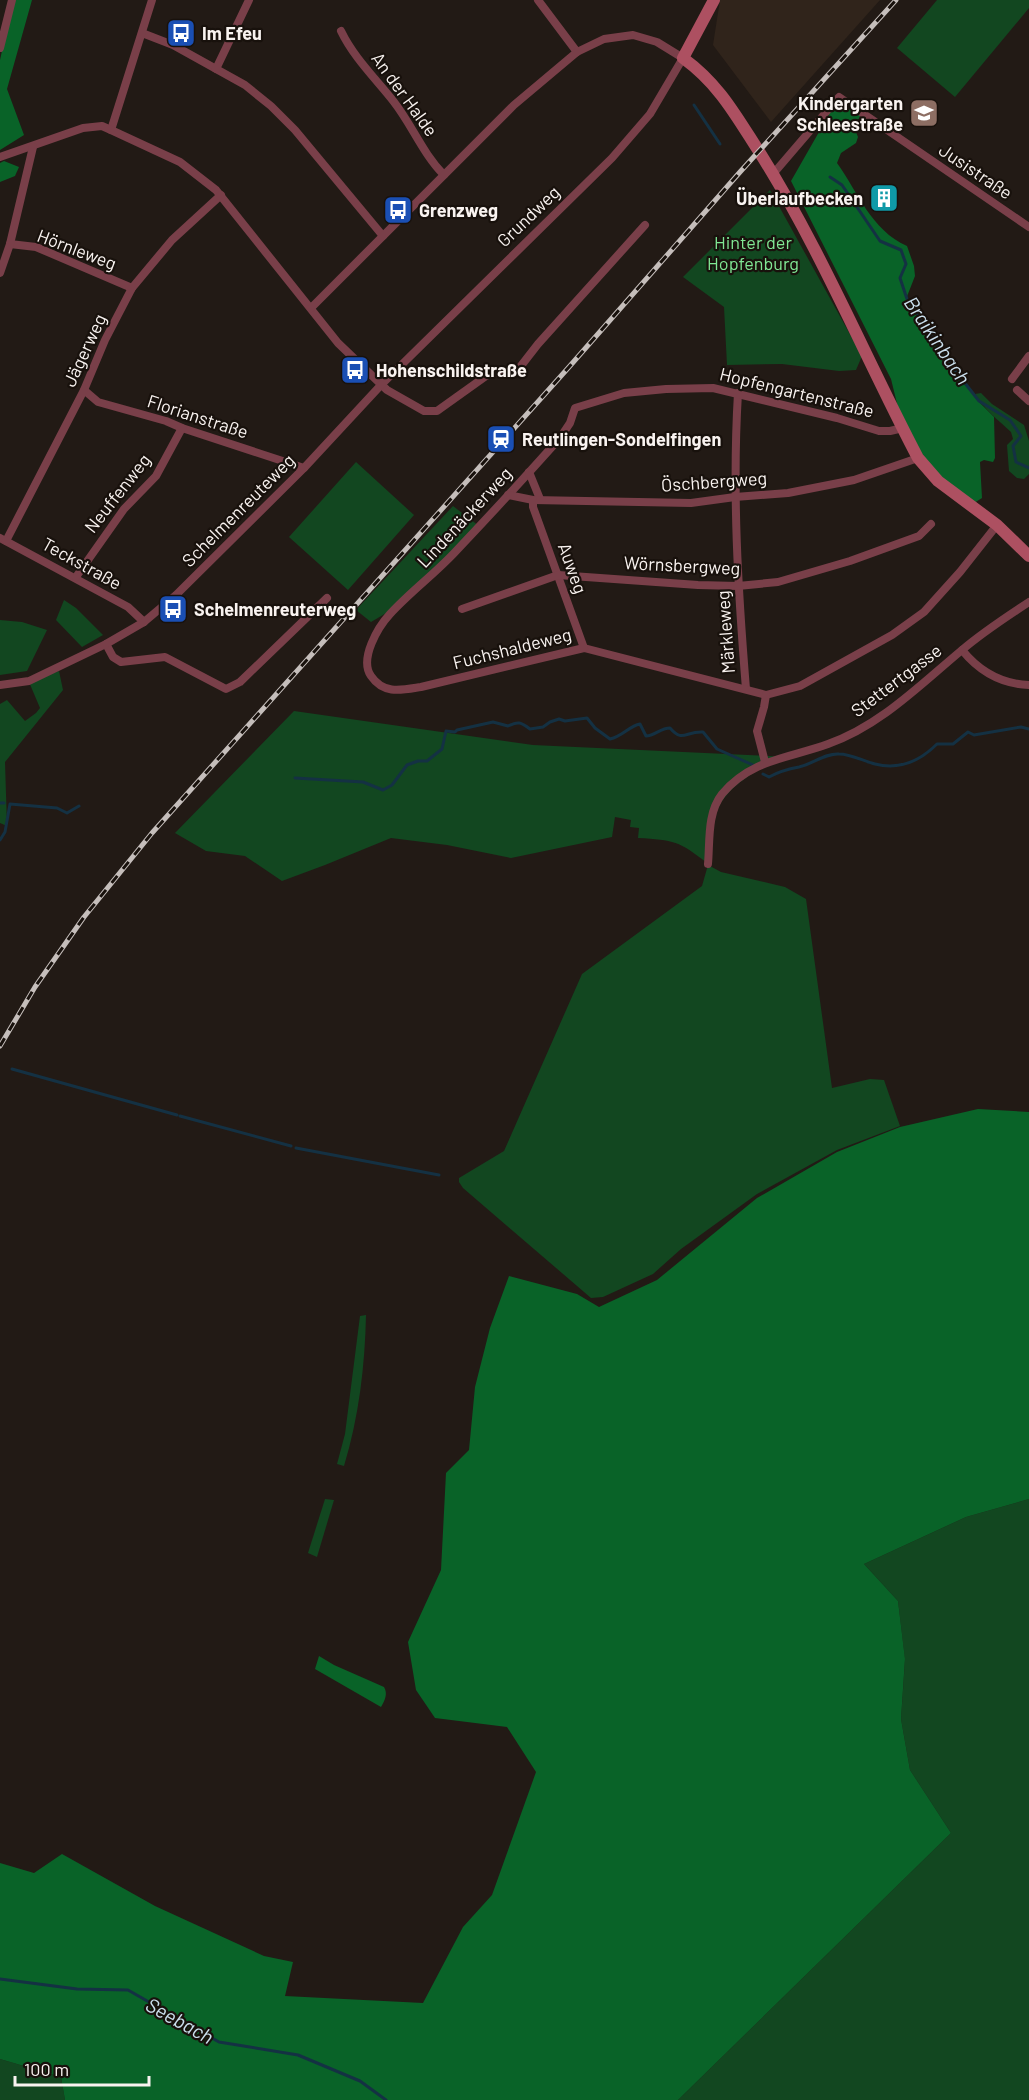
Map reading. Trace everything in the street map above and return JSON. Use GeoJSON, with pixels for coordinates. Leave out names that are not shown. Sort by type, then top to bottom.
{"type":"FeatureCollection","features":[{"type":"Feature","properties":{"kind":"street"},"geometry":{"type":"LineString","coordinates":[[0,48],[12,0]]}},
{"type":"Feature","properties":{"kind":"street"},"geometry":{"type":"LineString","coordinates":[[111,130],[152,0]]}},
{"type":"Feature","properties":{"kind":"street"},"geometry":{"type":"LineString","coordinates":[[216,69],[249,0]]}},
{"type":"Feature","properties":{"kind":"street"},"geometry":{"type":"LineString","coordinates":[[538,0],[577,52]]}},
{"type":"Feature","properties":{"kind":"street"},"geometry":{"type":"LineString","coordinates":[[683,58],[714,0]]}},
{"type":"Feature","properties":{"kind":"street","name":"An der Halde"},"geometry":{"type":"LineString","coordinates":[[341,31],[347,44],[395,104],[434,165],[444,175]]}},
{"type":"Feature","properties":{"kind":"street"},"geometry":{"type":"LineString","coordinates":[[142,33],[173,45],[245,85],[271,106],[295,130],[383,236]]}},
{"type":"Feature","properties":{"kind":"street"},"geometry":{"type":"LineString","coordinates":[[311,308],[519,99],[577,52],[604,39],[633,35],[657,42],[704,74],[719,91],[773,174],[804,230],[918,458],[938,481],[997,525],[1029,556]]}},
{"type":"Feature","properties":{"kind":"street","name":"Grundweg"},"geometry":{"type":"LineString","coordinates":[[381,385],[612,158],[650,114],[683,58]]}},
{"type":"Feature","properties":{"kind":"street","name":"Jusistraße"},"geometry":{"type":"LineString","coordinates":[[773,174],[839,97],[1029,227]]}},
{"type":"Feature","properties":{"kind":"street"},"geometry":{"type":"LineString","coordinates":[[0,157],[83,128],[102,126],[180,162],[221,195],[344,350],[381,385],[424,411],[437,411],[486,376],[517,371],[538,344],[645,225]]}},
{"type":"Feature","properties":{"kind":"street"},"geometry":{"type":"LineString","coordinates":[[0,273],[10,244],[33,147]]}},
{"type":"Feature","properties":{"kind":"street","name":"Jägerweg"},"geometry":{"type":"LineString","coordinates":[[3,539],[84,390],[105,340],[132,288],[172,240],[221,195]]}},
{"type":"Feature","properties":{"kind":"street","name":"Hörnleweg"},"geometry":{"type":"LineString","coordinates":[[10,244],[36,247],[132,288]]}},
{"type":"Feature","properties":{"kind":"street"},"geometry":{"type":"LineString","coordinates":[[1012,379],[1029,356]]}},
{"type":"Feature","properties":{"kind":"street","name":"Schelmenreuteweg"},"geometry":{"type":"LineString","coordinates":[[0,686],[29,681],[106,644],[144,622],[210,563],[304,468],[381,385]]}},
{"type":"Feature","properties":{"kind":"street","name":"Hopfengartenstraße"},"geometry":{"type":"LineString","coordinates":[[575,408],[606,397],[639,391],[713,388],[879,430],[890,431],[903,428]]}},
{"type":"Feature","properties":{"kind":"street","name":"Florianstraße"},"geometry":{"type":"LineString","coordinates":[[84,390],[98,402],[166,421],[304,468]]}},
{"type":"Feature","properties":{"kind":"street"},"geometry":{"type":"LineString","coordinates":[[1017,390],[1029,401]]}},
{"type":"Feature","properties":{"kind":"street","name":"Märkleweg"},"geometry":{"type":"LineString","coordinates":[[738,393],[735,496],[738,586],[746,689]]}},
{"type":"Feature","properties":{"kind":"street","name":"Lindenäckerweg"},"geometry":{"type":"LineString","coordinates":[[390,615],[444,565],[529,472],[570,423],[575,408]]}},
{"type":"Feature","properties":{"kind":"street","name":"Neuffenweg"},"geometry":{"type":"LineString","coordinates":[[76,577],[124,509],[156,476],[182,428]]}},
{"type":"Feature","properties":{"kind":"street","name":"Öschbergweg"},"geometry":{"type":"LineString","coordinates":[[508,495],[537,499],[691,503],[735,496],[788,493],[854,480],[918,458]]}},
{"type":"Feature","properties":{"kind":"street","name":"Auweg"},"geometry":{"type":"LineString","coordinates":[[529,472],[537,499],[533,507],[584,648]]}},
{"type":"Feature","properties":{"kind":"street","name":"Wörnsbergweg"},"geometry":{"type":"LineString","coordinates":[[462,609],[558,575],[698,585],[738,586],[778,582],[850,561],[919,536],[931,524]]}},
{"type":"Feature","properties":{"kind":"street"},"geometry":{"type":"LineString","coordinates":[[765,762],[757,731],[765,695],[800,686],[892,634],[924,612],[960,572],[997,525]]}},
{"type":"Feature","properties":{"kind":"street","name":"Teckstraße"},"geometry":{"type":"LineString","coordinates":[[3,539],[129,607],[144,622]]}},
{"type":"Feature","properties":{"kind":"street"},"geometry":{"type":"LineString","coordinates":[[106,644],[113,657],[121,662],[165,657],[226,689],[240,682],[327,598]]}},
{"type":"Feature","properties":{"kind":"street","name":"Stettertgasse"},"geometry":{"type":"LineString","coordinates":[[708,864],[710,819],[722,795],[741,777],[765,762],[828,744],[856,731],[901,700],[993,625],[1029,602]]}},
{"type":"Feature","properties":{"kind":"street","name":"Fuchshaldeweg"},"geometry":{"type":"LineString","coordinates":[[390,615],[372,643],[368,665],[370,675],[385,688],[394,691],[421,687],[584,648],[765,695]]}},
{"type":"Feature","properties":{"kind":"street","name":"Stettertgasse"},"geometry":{"type":"LineString","coordinates":[[962,650],[971,662],[984,672],[997,678],[1029,685]]}},
{"type":"Feature","properties":{"kind":"shaded area"},"geometry":{"type":"Polygon","coordinates":[[[720,0],[880,0],[771,122],[713,45],[720,0]]]}},
{"type":"Feature","properties":{"kind":"green space"},"geometry":{"type":"Polygon","coordinates":[[[13,0],[32,0],[7,89],[24,135],[0,150],[0,60],[13,0]]]}},
{"type":"Feature","properties":{"kind":"green space"},"geometry":{"type":"Polygon","coordinates":[[[937,0],[1029,0],[1029,8],[955,97],[897,48],[937,0]]]}},
{"type":"Feature","properties":{"kind":"green space"},"geometry":{"type":"Polygon","coordinates":[[[839,97],[862,113],[854,127],[858,137],[856,143],[841,153],[837,163],[875,220],[895,239],[907,246],[915,276],[906,299],[957,374],[994,417],[995,458],[993,462],[984,460],[980,462],[982,498],[971,505],[948,489],[903,428],[891,379],[791,181],[839,97]]]}},
{"type":"Feature","properties":{"kind":"green space"},"geometry":{"type":"Polygon","coordinates":[[[4,161],[19,167],[15,176],[0,182],[0,163],[4,161]]]}},
{"type":"Feature","properties":{"kind":"green space","name":"Hinter der Hopfenburg"},"geometry":{"type":"Polygon","coordinates":[[[770,190],[862,356],[856,370],[839,371],[782,364],[727,365],[724,307],[683,277],[770,190]]]}},
{"type":"Feature","properties":{"kind":"green space"},"geometry":{"type":"Polygon","coordinates":[[[981,393],[992,404],[1024,425],[1029,441],[1029,474],[1024,479],[1017,478],[1009,471],[1007,445],[1013,439],[1011,432],[975,394],[981,393]]]}},
{"type":"Feature","properties":{"kind":"green space"},"geometry":{"type":"Polygon","coordinates":[[[356,462],[414,515],[348,590],[289,537],[356,462]]]}},
{"type":"Feature","properties":{"kind":"green space"},"geometry":{"type":"Polygon","coordinates":[[[453,506],[479,526],[388,612],[371,622],[356,610],[453,506]]]}},
{"type":"Feature","properties":{"kind":"green space"},"geometry":{"type":"Polygon","coordinates":[[[64,600],[76,608],[103,635],[82,647],[56,620],[64,600]]]}},
{"type":"Feature","properties":{"kind":"green space"},"geometry":{"type":"Polygon","coordinates":[[[0,620],[22,622],[47,630],[27,671],[0,675],[0,620]]]}},
{"type":"Feature","properties":{"kind":"green space"},"geometry":{"type":"Polygon","coordinates":[[[59,671],[63,690],[5,762],[7,826],[0,823],[0,704],[7,700],[25,721],[40,708],[29,682],[59,671]]]}},
{"type":"Feature","properties":{"kind":"green space"},"geometry":{"type":"Polygon","coordinates":[[[294,711],[533,745],[789,757],[767,765],[746,777],[721,802],[712,824],[707,863],[676,843],[638,838],[639,828],[630,827],[631,820],[615,817],[612,837],[511,858],[447,845],[391,838],[282,881],[245,856],[206,851],[175,833],[294,711]]]}},
{"type":"Feature","properties":{"kind":"green space"},"geometry":{"type":"Polygon","coordinates":[[[708,865],[721,872],[785,887],[806,899],[832,1088],[870,1079],[884,1080],[900,1126],[837,1150],[757,1194],[681,1249],[653,1274],[603,1297],[591,1298],[463,1188],[459,1178],[504,1151],[582,974],[702,886],[708,865]]]}},
{"type":"Feature","properties":{"kind":"green space"},"geometry":{"type":"Polygon","coordinates":[[[978,1109],[1029,1112],[1029,1499],[966,1517],[864,1564],[898,1601],[905,1659],[901,1719],[910,1770],[951,1833],[678,2100],[65,2100],[61,2077],[0,2059],[0,1863],[34,1873],[62,1854],[155,1906],[264,1956],[293,1962],[285,1996],[423,2003],[463,1927],[492,1895],[536,1772],[507,1727],[435,1718],[416,1690],[408,1642],[441,1570],[446,1473],[469,1450],[475,1387],[490,1328],[509,1276],[577,1294],[599,1307],[657,1280],[757,1198],[837,1152],[900,1127],[978,1109]]]}},
{"type":"Feature","properties":{"kind":"green space"},"geometry":{"type":"Polygon","coordinates":[[[366,1315],[360,1391],[354,1429],[344,1466],[337,1464],[345,1434],[360,1316],[366,1315]]]}},
{"type":"Feature","properties":{"kind":"green space"},"geometry":{"type":"Polygon","coordinates":[[[325,1499],[334,1500],[317,1557],[308,1553],[325,1499]]]}},
{"type":"Feature","properties":{"kind":"green space"},"geometry":{"type":"Polygon","coordinates":[[[1029,1499],[1029,2100],[678,2100],[951,1833],[910,1770],[901,1719],[905,1660],[898,1601],[864,1564],[966,1517],[1029,1499]]]}},
{"type":"Feature","properties":{"kind":"green space"},"geometry":{"type":"Polygon","coordinates":[[[319,1656],[384,1687],[386,1697],[381,1707],[315,1669],[319,1656]]]}},
{"type":"Feature","properties":{"kind":"green space"},"geometry":{"type":"Polygon","coordinates":[[[0,2059],[61,2077],[65,2100],[0,2100],[0,2059]]]}},
{"type":"Feature","properties":{"kind":"waterway","name":"Braikinbach"},"geometry":{"type":"LineString","coordinates":[[694,105],[720,144]]}},
{"type":"Feature","properties":{"kind":"waterway","name":"Braikinbach"},"geometry":{"type":"LineString","coordinates":[[830,177],[842,185],[880,241],[901,250],[906,264],[900,278],[907,299],[957,373],[979,401],[1010,420],[1021,436],[1013,446],[1016,462],[1029,468]]}},
{"type":"Feature","properties":{"kind":"waterway"},"geometry":{"type":"LineString","coordinates":[[295,778],[363,782],[383,790],[392,785],[407,765],[427,761],[442,749],[446,731],[455,732],[493,722],[508,726],[519,723],[530,729],[543,727],[559,719],[565,721],[587,718],[595,728],[610,739],[640,724],[646,736],[670,728],[681,736],[703,732],[717,749],[753,765]]}},
{"type":"Feature","properties":{"kind":"waterway"},"geometry":{"type":"LineString","coordinates":[[763,774],[769,777],[834,754],[844,754],[884,766],[901,765],[924,755],[937,744],[953,744],[968,732],[974,735],[1021,727],[1029,729]]}},
{"type":"Feature","properties":{"kind":"waterway"},"geometry":{"type":"LineString","coordinates":[[0,840],[5,832],[10,804],[57,808],[67,813],[79,806]]}},
{"type":"Feature","properties":{"kind":"waterway"},"geometry":{"type":"LineString","coordinates":[[12,1069],[177,1115]]}},
{"type":"Feature","properties":{"kind":"waterway"},"geometry":{"type":"LineString","coordinates":[[180,1116],[291,1146]]}},
{"type":"Feature","properties":{"kind":"waterway"},"geometry":{"type":"LineString","coordinates":[[296,1148],[439,1175]]}},
{"type":"Feature","properties":{"kind":"waterway","name":"Seebach"},"geometry":{"type":"LineString","coordinates":[[0,1979],[77,1989],[128,1990],[219,2042],[298,2055],[360,2081],[386,2100]]}},
{"type":"Feature","properties":{"kind":"railway"},"geometry":{"type":"LineString","coordinates":[[0,1046],[35,987],[84,917],[152,833],[896,0]]}},
{"type":"Feature","properties":{"kind":"place","name":"Im Efeu"},"geometry":{"type":"Point","coordinates":[181,33]}},
{"type":"Feature","properties":{"kind":"place","name":"Kindergarten Schleestraße"},"geometry":{"type":"Point","coordinates":[924,113]}},
{"type":"Feature","properties":{"kind":"place","name":"Überlaufbecken"},"geometry":{"type":"Point","coordinates":[884,198]}},
{"type":"Feature","properties":{"kind":"place","name":"Grenzweg"},"geometry":{"type":"Point","coordinates":[398,210]}},
{"type":"Feature","properties":{"kind":"place","name":"Hohenschildstraße"},"geometry":{"type":"Point","coordinates":[355,370]}},
{"type":"Feature","properties":{"kind":"place","name":"Reutlingen-Sondelfingen"},"geometry":{"type":"Point","coordinates":[501,439]}},
{"type":"Feature","properties":{"kind":"place","name":"Schelmenreuterweg"},"geometry":{"type":"Point","coordinates":[173,609]}}]}
